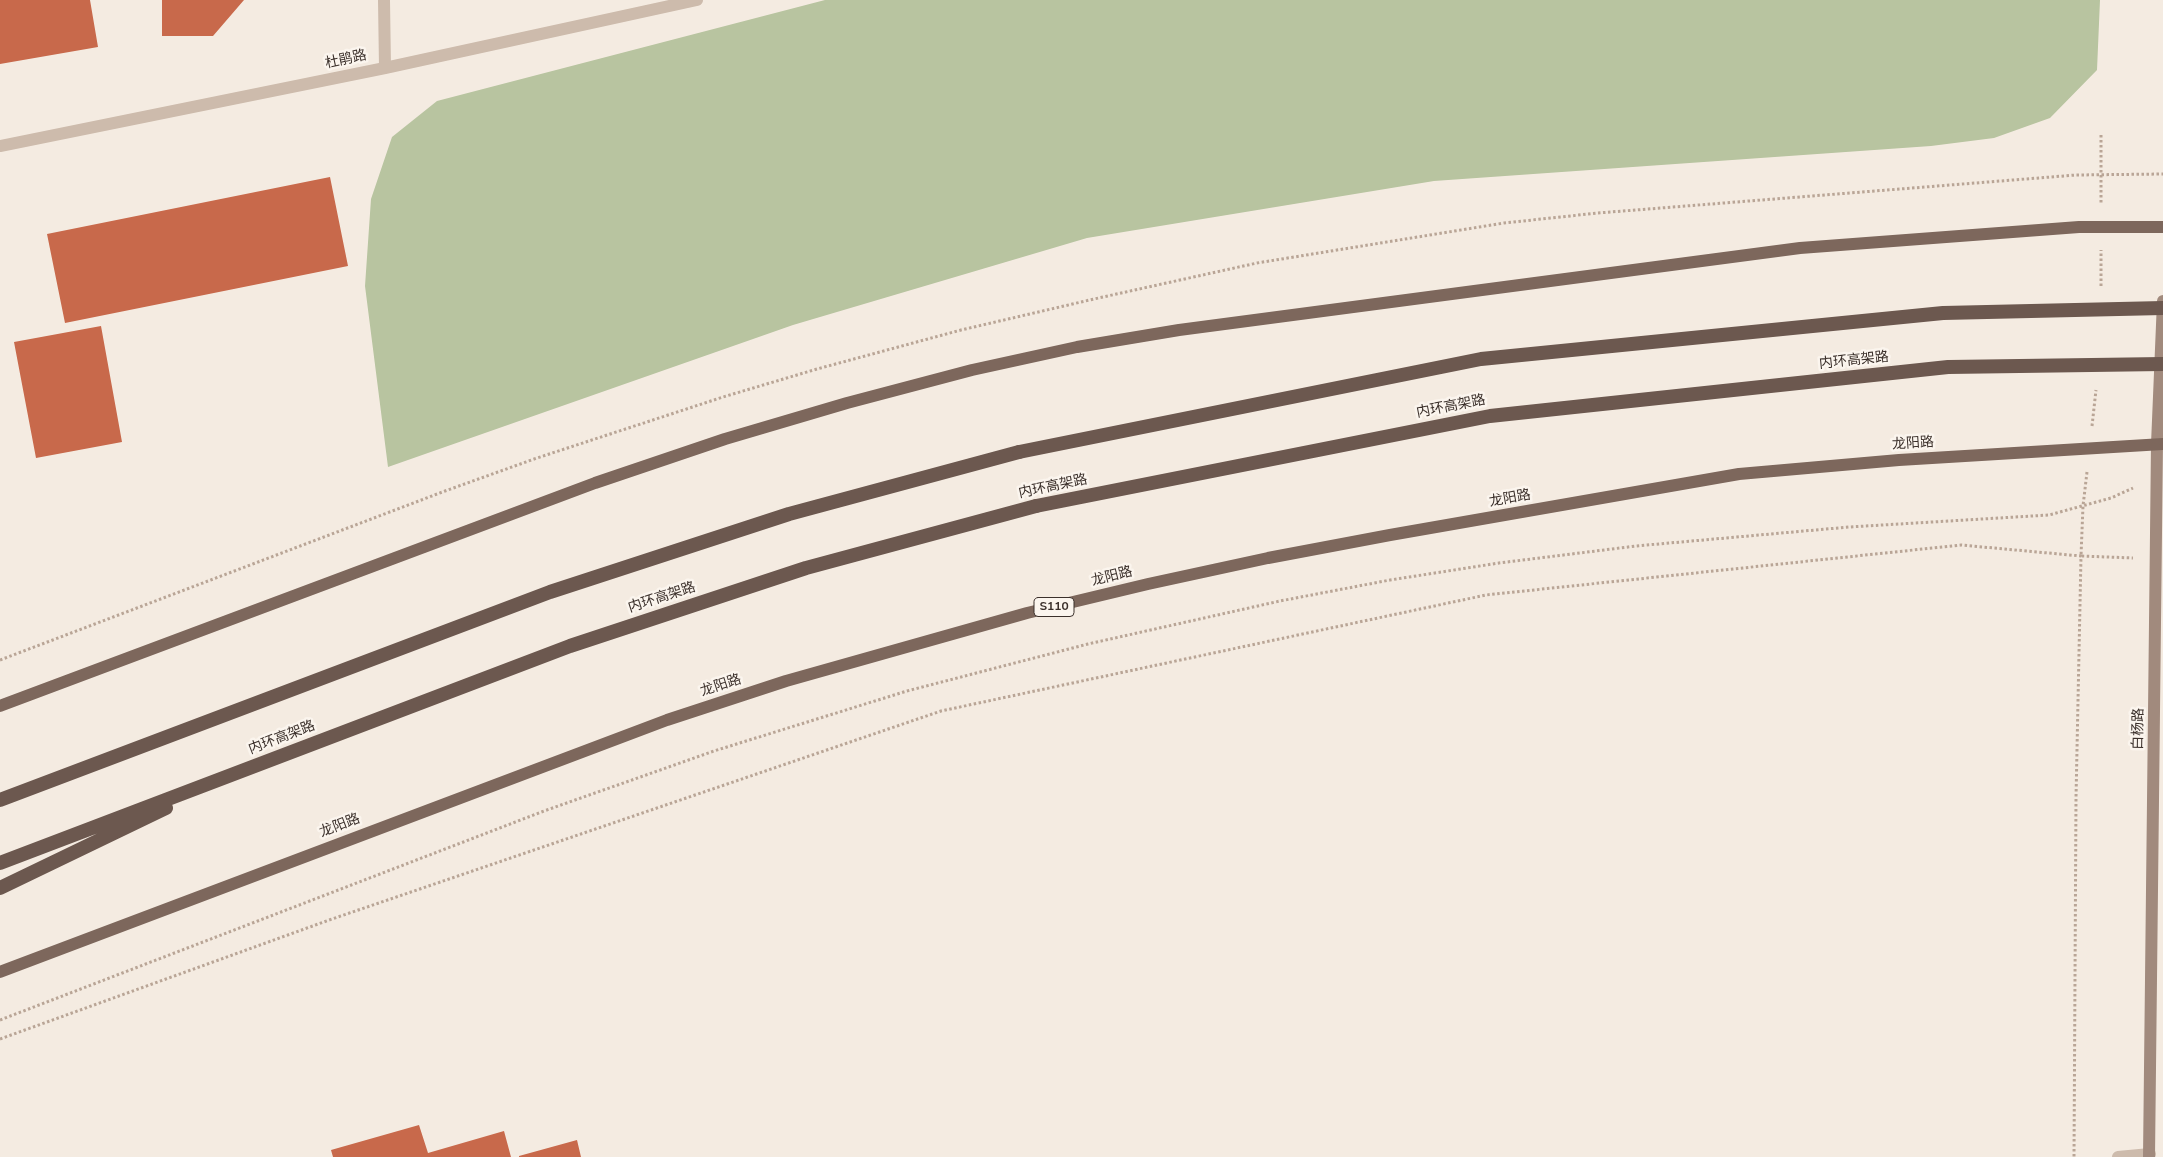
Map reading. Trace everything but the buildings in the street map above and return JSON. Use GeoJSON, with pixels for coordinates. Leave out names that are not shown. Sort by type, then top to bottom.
{"type":"FeatureCollection","features":[{"type":"Feature","properties":{"kind":"highway"},"geometry":{"type":"LineString","coordinates":[[0,800],[550,592],[789,514],[1019,452],[1481,359],[1943,313],[2163,308]]}},
{"type":"Feature","properties":{"kind":"highway","name":"内环高架路"},"geometry":{"type":"LineString","coordinates":[[0,863],[589,640],[806,568],[1036,506],[1490,416],[1948,367],[2163,364]]}},
{"type":"Feature","properties":{"kind":"highway"},"geometry":{"type":"LineString","coordinates":[[0,888],[261,763]]}},
{"type":"Feature","properties":{"kind":"main road"},"geometry":{"type":"LineString","coordinates":[[0,706],[595,483],[725,439],[847,403],[982,368],[1077,348],[1179,330],[1790,249],[2079,226],[2163,227]]}},
{"type":"Feature","properties":{"kind":"main road","name":"白杨路"},"geometry":{"type":"LineString","coordinates":[[2149,1155],[2157,476],[2160,444],[2163,301]]}},
{"type":"Feature","properties":{"kind":"main road","name":"龙阳路"},"geometry":{"type":"LineString","coordinates":[[0,972],[667,720],[786,681],[1028,613],[1148,584],[1390,534],[1739,474],[1899,460],[2160,444]]}},
{"type":"Feature","properties":{"kind":"street"},"geometry":{"type":"LineString","coordinates":[[384,0],[385,68]]}},
{"type":"Feature","properties":{"kind":"street","name":"杜鹃路"},"geometry":{"type":"LineString","coordinates":[[0,146],[385,68],[697,0]]}},
{"type":"Feature","properties":{"kind":"street"},"geometry":{"type":"LineString","coordinates":[[2118,1157],[2149,1155]]}},
{"type":"Feature","properties":{"kind":"path"},"geometry":{"type":"LineString","coordinates":[[0,1020],[544,811],[714,751],[907,691],[1070,649],[1280,601],[1390,580],[1500,563],[1636,546],[1849,527],[2050,515],[2111,498],[2157,476]]}},
{"type":"Feature","properties":{"kind":"path"},"geometry":{"type":"LineString","coordinates":[[0,1039],[332,919],[942,711],[1486,595],[1961,545],[2082,556],[2076,788],[2074,1157]]}},
{"type":"Feature","properties":{"kind":"green space"},"geometry":{"type":"Polygon","coordinates":[[[825,0],[2100,0],[2097,70],[2050,118],[1994,138],[1931,146],[1434,181],[1087,238],[793,325],[388,467],[365,286],[371,199],[392,137],[437,101],[825,0]]]}}]}
